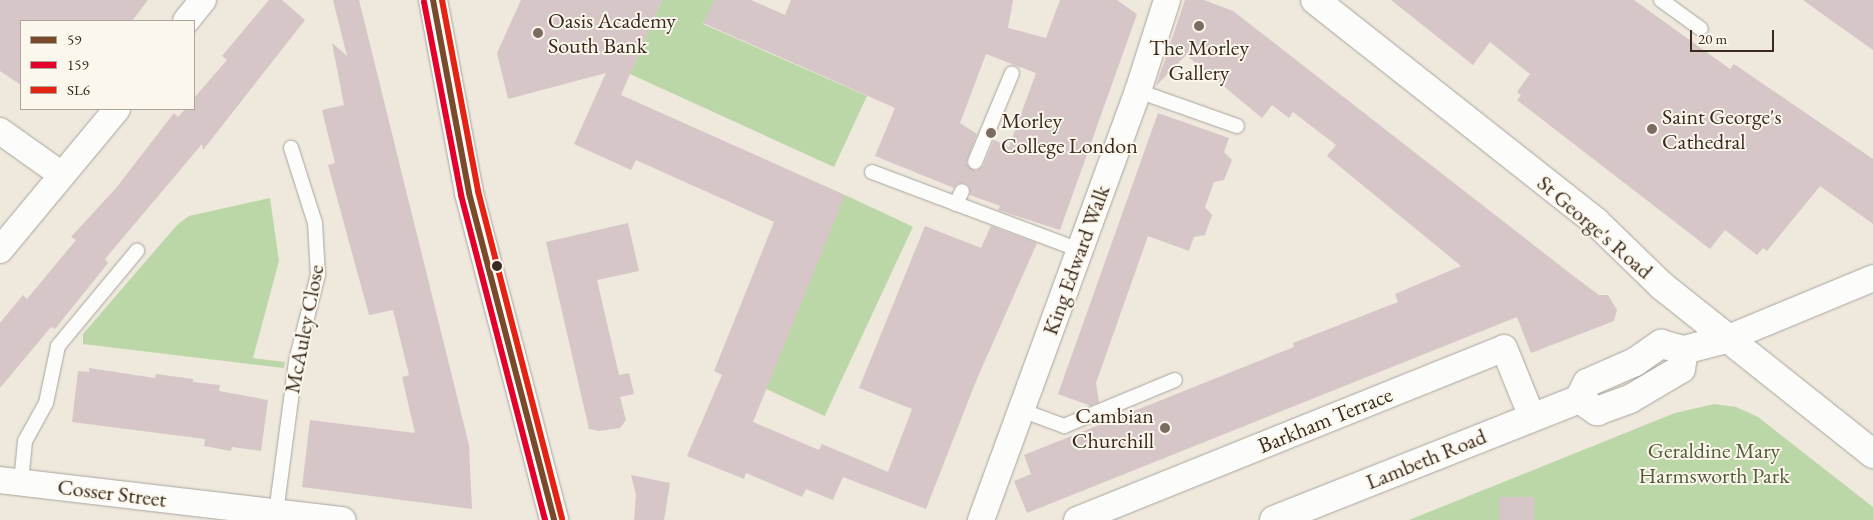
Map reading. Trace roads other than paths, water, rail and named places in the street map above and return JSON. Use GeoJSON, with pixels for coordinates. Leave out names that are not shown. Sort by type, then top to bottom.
{"type":"FeatureCollection","features":[{"type":"Feature","properties":{"kind":"main road"},"geometry":{"type":"LineString","coordinates":[[433,0],[469,193],[554,520]]}},
{"type":"Feature","properties":{"kind":"main road","name":"St George's Road"},"geometry":{"type":"LineString","coordinates":[[1311,0],[1596,222],[1662,286],[1726,339],[1873,454]]}},
{"type":"Feature","properties":{"kind":"main road","name":"Lambeth Road"},"geometry":{"type":"LineString","coordinates":[[1274,520],[1532,416],[1579,399],[1587,383],[1635,362],[1661,344],[1684,350],[1726,339]]}},
{"type":"Feature","properties":{"kind":"street"},"geometry":{"type":"LineString","coordinates":[[187,20],[203,0]]}},
{"type":"Feature","properties":{"kind":"street","name":"King Edward Walk"},"geometry":{"type":"LineString","coordinates":[[981,520],[1138,91],[1168,0]]}},
{"type":"Feature","properties":{"kind":"street"},"geometry":{"type":"LineString","coordinates":[[0,250],[116,110]]}},
{"type":"Feature","properties":{"kind":"street"},"geometry":{"type":"LineString","coordinates":[[0,131],[62,176]]}},
{"type":"Feature","properties":{"kind":"street","name":"Lambeth Road"},"geometry":{"type":"LineString","coordinates":[[1726,339],[1873,278]]}},
{"type":"Feature","properties":{"kind":"street","name":"Barkham Terrace"},"geometry":{"type":"LineString","coordinates":[[1078,520],[1504,348],[1532,416]]}},
{"type":"Feature","properties":{"kind":"street","name":"Cosser Street"},"geometry":{"type":"LineString","coordinates":[[10,481],[331,519]]}},
{"type":"Feature","properties":{"kind":"lane"},"geometry":{"type":"LineString","coordinates":[[1661,0],[1701,29]]}},
{"type":"Feature","properties":{"kind":"lane"},"geometry":{"type":"LineString","coordinates":[[975,162],[1012,73]]}},
{"type":"Feature","properties":{"kind":"lane"},"geometry":{"type":"LineString","coordinates":[[1138,91],[1237,126]]}},
{"type":"Feature","properties":{"kind":"lane","name":"McAuley Close"},"geometry":{"type":"LineString","coordinates":[[276,513],[296,361],[318,268],[315,223],[291,148]]}},
{"type":"Feature","properties":{"kind":"lane"},"geometry":{"type":"LineString","coordinates":[[872,172],[959,198],[1079,250]]}},
{"type":"Feature","properties":{"kind":"lane"},"geometry":{"type":"LineString","coordinates":[[10,481],[25,441],[46,403],[58,346],[137,251]]}},
{"type":"Feature","properties":{"kind":"lane"},"geometry":{"type":"LineString","coordinates":[[1022,410],[1064,426],[1175,380]]}},
{"type":"Feature","properties":{"kind":"place","name":"The Morley Gallery"},"geometry":{"type":"Point","coordinates":[1199,26]}},
{"type":"Feature","properties":{"kind":"place","name":"Oasis Academy South Bank"},"geometry":{"type":"Point","coordinates":[538,33]}},
{"type":"Feature","properties":{"kind":"place","name":"Saint George's Cathedral"},"geometry":{"type":"Point","coordinates":[1652,129]}},
{"type":"Feature","properties":{"kind":"place","name":"Morley College London"},"geometry":{"type":"Point","coordinates":[991,133]}},
{"type":"Feature","properties":{"kind":"place","name":"Cambian Churchill"},"geometry":{"type":"Point","coordinates":[1165,428]}},
{"type":"Feature","properties":{"kind":"park label","name":"Geraldine Mary Harmsworth Park"},"geometry":{"type":"Point","coordinates":[1714,462]}}]}
